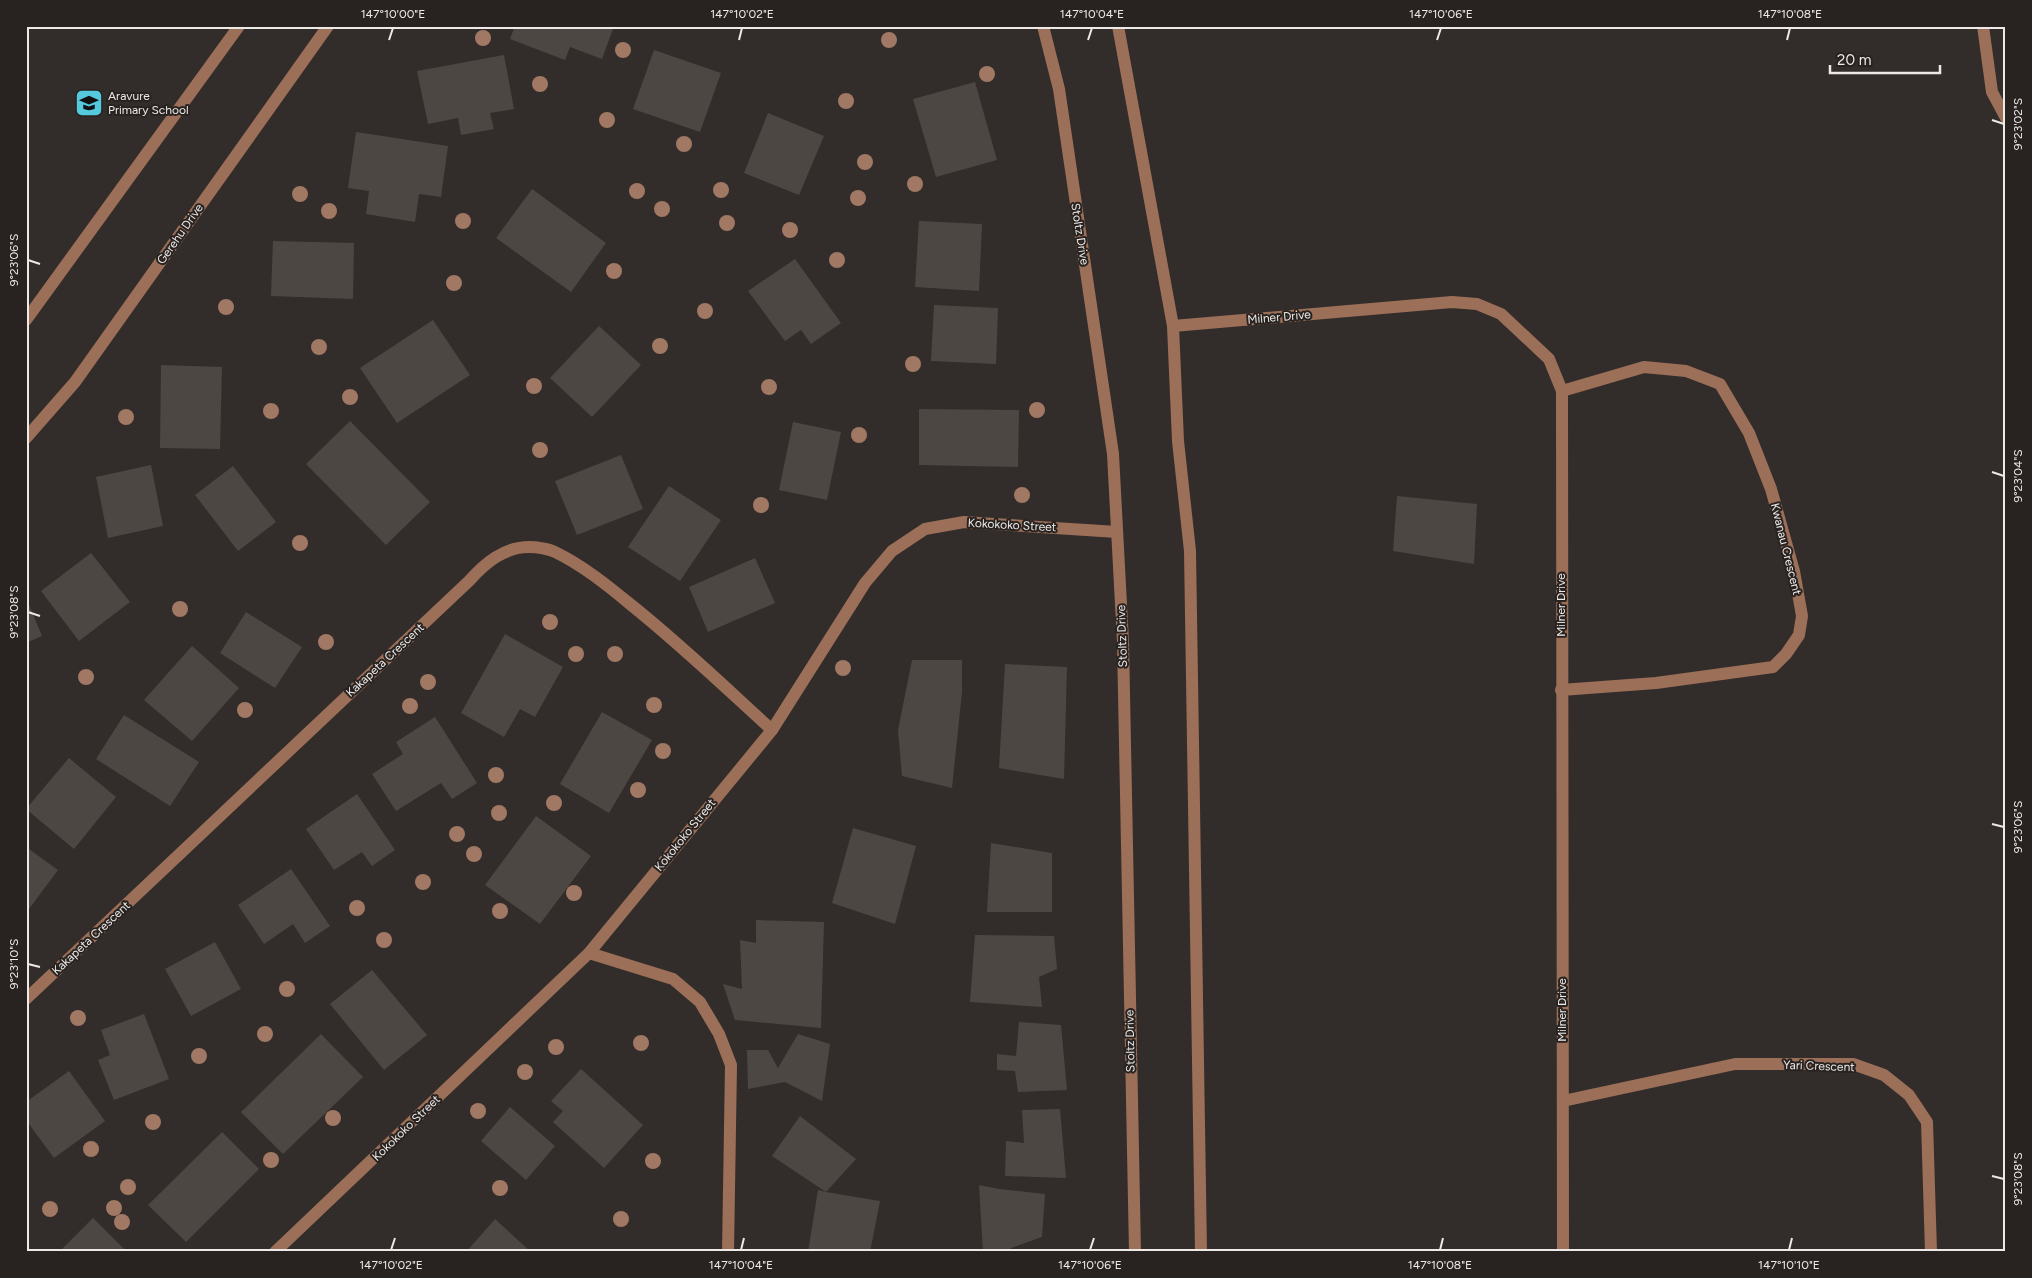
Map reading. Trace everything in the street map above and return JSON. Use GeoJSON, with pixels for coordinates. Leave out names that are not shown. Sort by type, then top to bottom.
{"type":"FeatureCollection","features":[{"type":"Feature","properties":{"kind":"street"},"geometry":{"type":"LineString","coordinates":[[26,320],[239,26]]}},
{"type":"Feature","properties":{"kind":"street","name":"Gerehu Drive"},"geometry":{"type":"LineString","coordinates":[[26,438],[75,382],[328,26]]}},
{"type":"Feature","properties":{"kind":"street","name":"Stoltz Drive"},"geometry":{"type":"LineString","coordinates":[[1043,26],[1059,90],[1113,454],[1123,651],[1135,1252]]}},
{"type":"Feature","properties":{"kind":"street"},"geometry":{"type":"LineString","coordinates":[[1118,26],[1173,326],[1178,442],[1190,551],[1202,1252]]}},
{"type":"Feature","properties":{"kind":"street"},"geometry":{"type":"LineString","coordinates":[[1983,26],[1992,92],[2006,118]]}},
{"type":"Feature","properties":{"kind":"street","name":"Milner Drive"},"geometry":{"type":"LineString","coordinates":[[1173,326],[1452,302],[1477,304],[1501,314],[1549,359],[1562,391],[1563,1252]]}},
{"type":"Feature","properties":{"kind":"street","name":"Kwanau Crescent"},"geometry":{"type":"LineString","coordinates":[[1561,690],[1656,683],[1774,667],[1799,635],[1802,616],[1794,571],[1771,489],[1750,433],[1720,384],[1686,371],[1644,367],[1562,391]]}},
{"type":"Feature","properties":{"kind":"street","name":"Kokokoko Street"},"geometry":{"type":"LineString","coordinates":[[275,1252],[588,953],[772,730],[864,583],[892,551],[925,529],[964,522],[1117,532]]}},
{"type":"Feature","properties":{"kind":"street","name":"Kakapeta Crescent"},"geometry":{"type":"LineString","coordinates":[[26,999],[469,581],[484,564],[506,552],[529,547],[553,551],[574,562],[613,590],[660,628],[772,730]]}},
{"type":"Feature","properties":{"kind":"street"},"geometry":{"type":"LineString","coordinates":[[588,953],[673,979],[700,1002],[720,1034],[731,1065],[728,1252]]}},
{"type":"Feature","properties":{"kind":"street","name":"Yari Crescent"},"geometry":{"type":"LineString","coordinates":[[1563,1102],[1735,1064],[1853,1064],[1884,1075],[1909,1095],[1927,1122],[1931,1252]]}},
{"type":"Feature","properties":{"kind":"building"},"geometry":{"type":"Polygon","coordinates":[[[515,26],[614,26],[602,59],[570,47],[565,60],[510,39],[515,26]]]}},
{"type":"Feature","properties":{"kind":"building"},"geometry":{"type":"Polygon","coordinates":[[[654,50],[721,73],[700,132],[633,109],[654,50]]]}},
{"type":"Feature","properties":{"kind":"building"},"geometry":{"type":"Polygon","coordinates":[[[504,55],[514,109],[490,113],[494,129],[461,135],[458,118],[428,124],[417,71],[504,55]]]}},
{"type":"Feature","properties":{"kind":"building"},"geometry":{"type":"Polygon","coordinates":[[[975,82],[997,160],[936,177],[913,99],[975,82]]]}},
{"type":"Feature","properties":{"kind":"building"},"geometry":{"type":"Polygon","coordinates":[[[768,113],[824,136],[799,195],[744,173],[768,113]]]}},
{"type":"Feature","properties":{"kind":"building"},"geometry":{"type":"Polygon","coordinates":[[[356,132],[448,146],[441,197],[419,194],[415,222],[366,214],[369,191],[348,188],[356,132]]]}},
{"type":"Feature","properties":{"kind":"building"},"geometry":{"type":"Polygon","coordinates":[[[532,189],[606,243],[571,292],[496,238],[532,189]]]}},
{"type":"Feature","properties":{"kind":"building"},"geometry":{"type":"Polygon","coordinates":[[[919,221],[982,224],[979,291],[915,287],[919,221]]]}},
{"type":"Feature","properties":{"kind":"building"},"geometry":{"type":"Polygon","coordinates":[[[273,241],[354,243],[353,299],[271,296],[273,241]]]}},
{"type":"Feature","properties":{"kind":"building"},"geometry":{"type":"Polygon","coordinates":[[[795,259],[841,323],[811,344],[801,330],[785,341],[748,291],[795,259]]]}},
{"type":"Feature","properties":{"kind":"building"},"geometry":{"type":"Polygon","coordinates":[[[934,305],[998,308],[996,364],[931,361],[934,305]]]}},
{"type":"Feature","properties":{"kind":"building"},"geometry":{"type":"Polygon","coordinates":[[[433,320],[470,375],[397,423],[360,368],[433,320]]]}},
{"type":"Feature","properties":{"kind":"building"},"geometry":{"type":"Polygon","coordinates":[[[599,326],[641,365],[592,417],[550,378],[599,326]]]}},
{"type":"Feature","properties":{"kind":"building"},"geometry":{"type":"Polygon","coordinates":[[[161,365],[222,367],[220,449],[160,448],[161,365]]]}},
{"type":"Feature","properties":{"kind":"building"},"geometry":{"type":"Polygon","coordinates":[[[919,409],[1019,410],[1018,467],[919,465],[919,409]]]}},
{"type":"Feature","properties":{"kind":"building"},"geometry":{"type":"Polygon","coordinates":[[[350,421],[430,502],[386,545],[306,464],[350,421]]]}},
{"type":"Feature","properties":{"kind":"building"},"geometry":{"type":"Polygon","coordinates":[[[793,422],[841,432],[827,500],[779,490],[793,422]]]}},
{"type":"Feature","properties":{"kind":"building"},"geometry":{"type":"Polygon","coordinates":[[[621,455],[643,509],[577,535],[555,481],[621,455]]]}},
{"type":"Feature","properties":{"kind":"building"},"geometry":{"type":"Polygon","coordinates":[[[151,465],[163,526],[108,538],[96,477],[151,465]]]}},
{"type":"Feature","properties":{"kind":"building"},"geometry":{"type":"Polygon","coordinates":[[[233,466],[276,522],[238,551],[195,495],[233,466]]]}},
{"type":"Feature","properties":{"kind":"building"},"geometry":{"type":"Polygon","coordinates":[[[669,486],[721,520],[680,581],[628,547],[669,486]]]}},
{"type":"Feature","properties":{"kind":"building"},"geometry":{"type":"Polygon","coordinates":[[[1397,496],[1477,504],[1474,564],[1393,551],[1397,496]]]}},
{"type":"Feature","properties":{"kind":"building"},"geometry":{"type":"Polygon","coordinates":[[[91,553],[130,602],[79,641],[41,591],[91,553]]]}},
{"type":"Feature","properties":{"kind":"building"},"geometry":{"type":"Polygon","coordinates":[[[755,558],[775,603],[708,632],[689,587],[755,558]]]}},
{"type":"Feature","properties":{"kind":"building"},"geometry":{"type":"Polygon","coordinates":[[[26,598],[42,636],[26,643],[26,598]]]}},
{"type":"Feature","properties":{"kind":"building"},"geometry":{"type":"Polygon","coordinates":[[[246,612],[302,647],[275,688],[220,653],[246,612]]]}},
{"type":"Feature","properties":{"kind":"building"},"geometry":{"type":"Polygon","coordinates":[[[505,634],[563,667],[535,717],[520,709],[504,737],[461,713],[505,634]]]}},
{"type":"Feature","properties":{"kind":"building"},"geometry":{"type":"Polygon","coordinates":[[[192,646],[239,688],[192,741],[144,700],[192,646]]]}},
{"type":"Feature","properties":{"kind":"building"},"geometry":{"type":"Polygon","coordinates":[[[912,660],[962,660],[962,692],[952,788],[902,776],[898,730],[912,660]]]}},
{"type":"Feature","properties":{"kind":"building"},"geometry":{"type":"Polygon","coordinates":[[[1005,664],[1067,667],[1064,779],[999,768],[1005,664]]]}},
{"type":"Feature","properties":{"kind":"building"},"geometry":{"type":"Polygon","coordinates":[[[602,712],[652,740],[609,813],[560,784],[602,712]]]}},
{"type":"Feature","properties":{"kind":"building"},"geometry":{"type":"Polygon","coordinates":[[[124,715],[199,762],[170,806],[96,759],[124,715]]]}},
{"type":"Feature","properties":{"kind":"building"},"geometry":{"type":"Polygon","coordinates":[[[435,717],[477,783],[452,799],[441,783],[396,811],[372,774],[403,754],[396,742],[435,717]]]}},
{"type":"Feature","properties":{"kind":"building"},"geometry":{"type":"Polygon","coordinates":[[[69,758],[116,797],[74,849],[26,809],[69,758]]]}},
{"type":"Feature","properties":{"kind":"building"},"geometry":{"type":"Polygon","coordinates":[[[357,794],[395,850],[372,866],[362,852],[334,870],[306,829],[357,794]]]}},
{"type":"Feature","properties":{"kind":"building"},"geometry":{"type":"Polygon","coordinates":[[[536,816],[591,856],[540,924],[485,885],[536,816]]]}},
{"type":"Feature","properties":{"kind":"building"},"geometry":{"type":"Polygon","coordinates":[[[853,828],[916,846],[895,924],[832,903],[853,828]]]}},
{"type":"Feature","properties":{"kind":"building"},"geometry":{"type":"Polygon","coordinates":[[[991,843],[1052,853],[1052,912],[987,912],[991,843]]]}},
{"type":"Feature","properties":{"kind":"building"},"geometry":{"type":"Polygon","coordinates":[[[26,847],[58,870],[26,913],[26,847]]]}},
{"type":"Feature","properties":{"kind":"building"},"geometry":{"type":"Polygon","coordinates":[[[291,869],[330,926],[305,943],[293,924],[264,944],[238,905],[291,869]]]}},
{"type":"Feature","properties":{"kind":"building"},"geometry":{"type":"Polygon","coordinates":[[[756,920],[824,922],[821,1028],[735,1020],[723,984],[742,989],[740,940],[756,943],[756,920]]]}},
{"type":"Feature","properties":{"kind":"building"},"geometry":{"type":"Polygon","coordinates":[[[975,935],[1054,936],[1057,969],[1039,977],[1042,1007],[970,1002],[975,935]]]}},
{"type":"Feature","properties":{"kind":"building"},"geometry":{"type":"Polygon","coordinates":[[[215,942],[241,989],[191,1016],[165,969],[215,942]]]}},
{"type":"Feature","properties":{"kind":"building"},"geometry":{"type":"Polygon","coordinates":[[[372,970],[427,1035],[384,1070],[330,1004],[372,970]]]}},
{"type":"Feature","properties":{"kind":"building"},"geometry":{"type":"Polygon","coordinates":[[[144,1014],[169,1079],[114,1100],[98,1060],[110,1055],[101,1030],[144,1014]]]}},
{"type":"Feature","properties":{"kind":"building"},"geometry":{"type":"Polygon","coordinates":[[[1019,1022],[1061,1025],[1067,1090],[1018,1092],[1015,1071],[997,1070],[997,1054],[1016,1056],[1019,1022]]]}},
{"type":"Feature","properties":{"kind":"building"},"geometry":{"type":"Polygon","coordinates":[[[321,1034],[363,1077],[283,1154],[241,1112],[321,1034]]]}},
{"type":"Feature","properties":{"kind":"building"},"geometry":{"type":"Polygon","coordinates":[[[798,1034],[830,1044],[822,1101],[785,1082],[748,1089],[747,1050],[768,1050],[778,1068],[798,1034]]]}},
{"type":"Feature","properties":{"kind":"building"},"geometry":{"type":"Polygon","coordinates":[[[581,1069],[643,1125],[604,1168],[553,1122],[563,1111],[551,1101],[581,1069]]]}},
{"type":"Feature","properties":{"kind":"building"},"geometry":{"type":"Polygon","coordinates":[[[69,1071],[105,1121],[54,1158],[26,1120],[26,1102],[69,1071]]]}},
{"type":"Feature","properties":{"kind":"building"},"geometry":{"type":"Polygon","coordinates":[[[510,1107],[555,1146],[526,1180],[481,1141],[510,1107]]]}},
{"type":"Feature","properties":{"kind":"building"},"geometry":{"type":"Polygon","coordinates":[[[1060,1109],[1066,1178],[1005,1176],[1006,1141],[1024,1143],[1022,1110],[1060,1109]]]}},
{"type":"Feature","properties":{"kind":"building"},"geometry":{"type":"Polygon","coordinates":[[[800,1116],[856,1159],[826,1192],[772,1156],[800,1116]]]}},
{"type":"Feature","properties":{"kind":"building"},"geometry":{"type":"Polygon","coordinates":[[[222,1132],[259,1169],[186,1242],[148,1205],[222,1132]]]}},
{"type":"Feature","properties":{"kind":"building"},"geometry":{"type":"Polygon","coordinates":[[[979,1185],[1045,1194],[1042,1237],[1011,1248],[1010,1252],[983,1252],[979,1185]]]}},
{"type":"Feature","properties":{"kind":"building"},"geometry":{"type":"Polygon","coordinates":[[[818,1190],[880,1201],[870,1252],[808,1252],[818,1190]]]}},
{"type":"Feature","properties":{"kind":"building"},"geometry":{"type":"Polygon","coordinates":[[[93,1218],[127,1252],[59,1252],[93,1218]]]}},
{"type":"Feature","properties":{"kind":"building"},"geometry":{"type":"Polygon","coordinates":[[[495,1219],[531,1252],[466,1252],[495,1219]]]}},
{"type":"Feature","properties":{"kind":"place","name":"Aravure Primary School"},"geometry":{"type":"Point","coordinates":[89,103]}}]}
